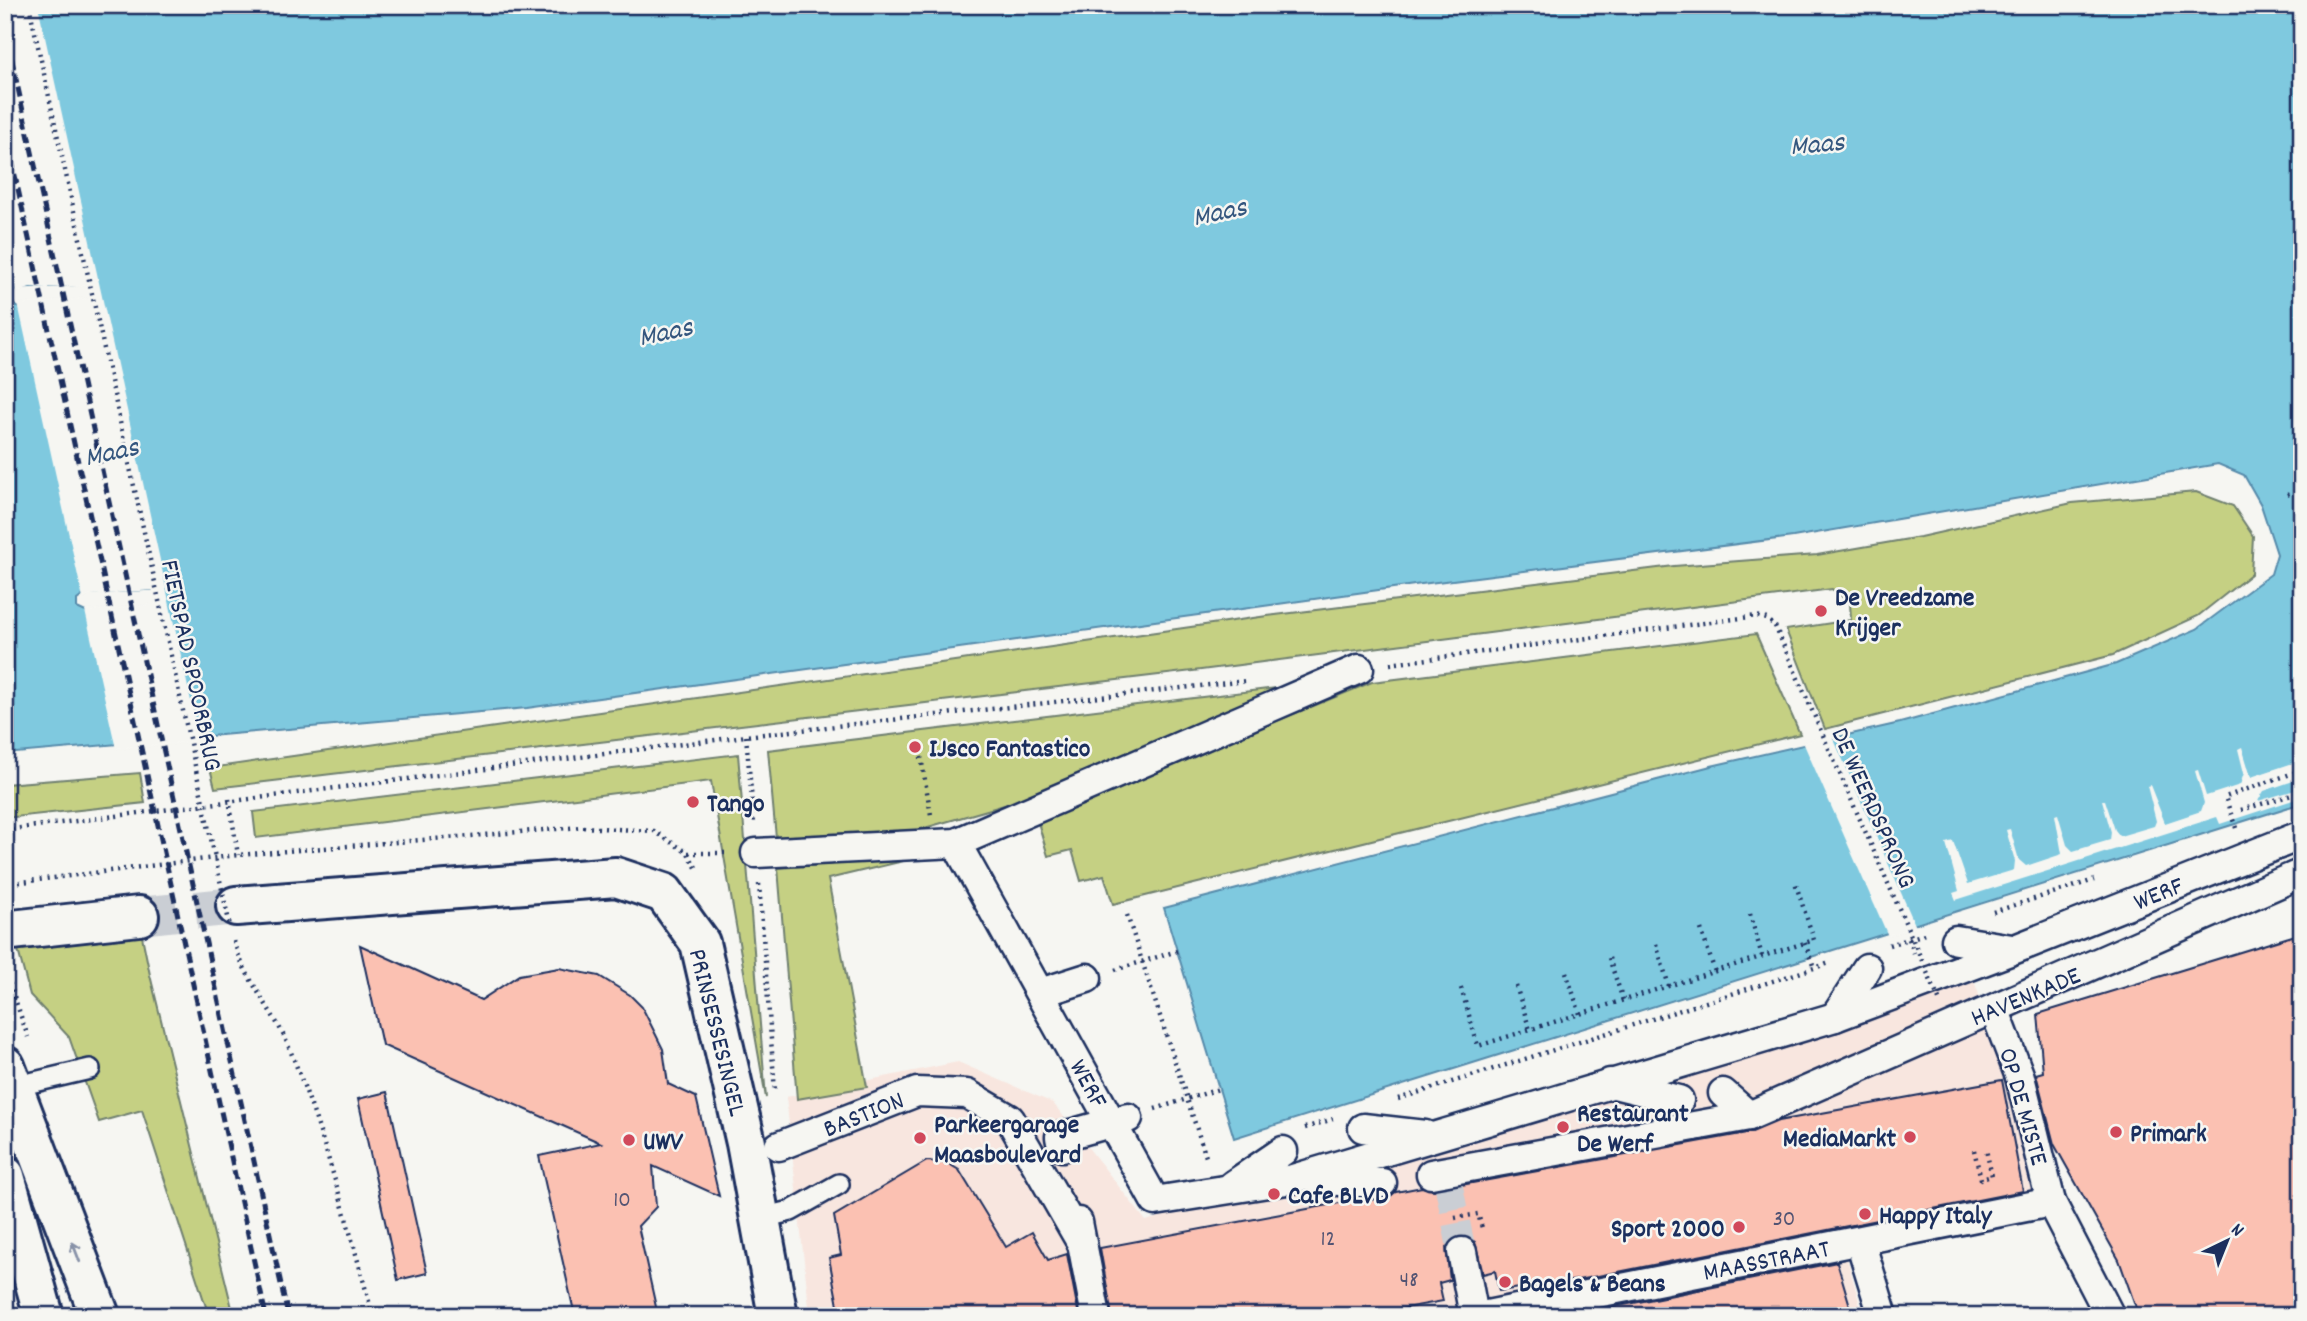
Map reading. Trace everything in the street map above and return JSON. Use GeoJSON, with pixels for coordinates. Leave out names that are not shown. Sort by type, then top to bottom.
{"type":"FeatureCollection","features":[{"type":"Feature","properties":{"kind":"street"},"geometry":{"type":"LineString","coordinates":[[757,853],[956,843],[1359,669]]}},
{"type":"Feature","properties":{"kind":"street","name":"WERF"},"geometry":{"type":"LineString","coordinates":[[956,843],[1040,993],[1121,1119],[1154,1201],[1293,1179],[1835,1017],[2302,835]]}},
{"type":"Feature","properties":{"kind":"street","name":"HAVENKADE"},"geometry":{"type":"LineString","coordinates":[[1442,1176],[1749,1116],[1951,1026],[1995,1011],[2302,873]]}},
{"type":"Feature","properties":{"kind":"street","name":"PRINSESSESINGEL"},"geometry":{"type":"LineString","coordinates":[[233,916],[616,877],[664,893],[700,943],[762,1218],[778,1316]]}},
{"type":"Feature","properties":{"kind":"street"},"geometry":{"type":"LineString","coordinates":[[12,930],[139,916]]}},
{"type":"Feature","properties":{"kind":"street"},"geometry":{"type":"LineString","coordinates":[[1946,935],[2015,949]]}},
{"type":"Feature","properties":{"kind":"street"},"geometry":{"type":"LineString","coordinates":[[1835,1017],[1867,968]]}},
{"type":"Feature","properties":{"kind":"street"},"geometry":{"type":"LineString","coordinates":[[1040,993],[1087,978]]}},
{"type":"Feature","properties":{"kind":"street","name":"OP DE MISTE"},"geometry":{"type":"LineString","coordinates":[[1995,1011],[2020,1077],[2051,1202],[2110,1316]]}},
{"type":"Feature","properties":{"kind":"street"},"geometry":{"type":"LineString","coordinates":[[9,1076],[100,1316]]}},
{"type":"Feature","properties":{"kind":"street"},"geometry":{"type":"LineString","coordinates":[[1610,1083],[1679,1100]]}},
{"type":"Feature","properties":{"kind":"street","name":"BASTION"},"geometry":{"type":"LineString","coordinates":[[779,1146],[917,1092],[967,1094],[1010,1119],[1082,1249]]}},
{"type":"Feature","properties":{"kind":"street"},"geometry":{"type":"LineString","coordinates":[[1723,1093],[1749,1116]]}},
{"type":"Feature","properties":{"kind":"street"},"geometry":{"type":"LineString","coordinates":[[1062,1147],[1060,1137],[1121,1119]]}},
{"type":"Feature","properties":{"kind":"street","name":"WERF"},"geometry":{"type":"LineString","coordinates":[[1355,1122],[1442,1136]]}},
{"type":"Feature","properties":{"kind":"street"},"geometry":{"type":"LineString","coordinates":[[1224,1191],[1289,1142]]}},
{"type":"Feature","properties":{"kind":"street"},"geometry":{"type":"LineString","coordinates":[[5,1176],[44,1316]]}},
{"type":"Feature","properties":{"kind":"street","name":"WERF"},"geometry":{"type":"LineString","coordinates":[[1293,1179],[1382,1183]]}},
{"type":"Feature","properties":{"kind":"street","name":"BASTION"},"geometry":{"type":"LineString","coordinates":[[1073,1189],[1096,1316]]}},
{"type":"Feature","properties":{"kind":"street","name":"MAASSTRAAT"},"geometry":{"type":"LineString","coordinates":[[1482,1316],[1568,1307],[1860,1241],[2051,1202]]}},
{"type":"Feature","properties":{"kind":"street"},"geometry":{"type":"LineString","coordinates":[[1048,1225],[1082,1249]]}},
{"type":"Feature","properties":{"kind":"street"},"geometry":{"type":"LineString","coordinates":[[1860,1241],[1883,1316]]}},
{"type":"Feature","properties":{"kind":"street"},"geometry":{"type":"LineString","coordinates":[[1462,1252],[1474,1316]]}},
{"type":"Feature","properties":{"kind":"lane"},"geometry":{"type":"LineString","coordinates":[[9,1076],[90,1069]]}},
{"type":"Feature","properties":{"kind":"lane"},"geometry":{"type":"LineString","coordinates":[[762,1218],[791,1211],[839,1184]]}},
{"type":"Feature","properties":{"kind":"path","name":"FIETSPAD SPOORBRUG"},"geometry":{"type":"LineString","coordinates":[[29,5],[233,916],[239,957],[287,1043],[337,1185],[373,1316]]}},
{"type":"Feature","properties":{"kind":"path"},"geometry":{"type":"LineString","coordinates":[[2287,495],[2302,489]]}},
{"type":"Feature","properties":{"kind":"path","name":"DE WEERDSPRONG"},"geometry":{"type":"LineString","coordinates":[[1359,669],[1757,616],[1767,619],[1775,626],[1941,1004]]}},
{"type":"Feature","properties":{"kind":"path"},"geometry":{"type":"LineString","coordinates":[[5,830],[229,799],[746,736],[1247,681]]}},
{"type":"Feature","properties":{"kind":"path"},"geometry":{"type":"LineString","coordinates":[[746,736],[779,1146]]}},
{"type":"Feature","properties":{"kind":"path"},"geometry":{"type":"LineString","coordinates":[[921,757],[933,826]]}},
{"type":"Feature","properties":{"kind":"path"},"geometry":{"type":"LineString","coordinates":[[2244,832],[2238,834],[2225,797],[2302,770]]}},
{"type":"Feature","properties":{"kind":"path"},"geometry":{"type":"LineString","coordinates":[[2241,810],[2302,792]]}},
{"type":"Feature","properties":{"kind":"path"},"geometry":{"type":"LineString","coordinates":[[229,799],[238,855]]}},
{"type":"Feature","properties":{"kind":"path"},"geometry":{"type":"LineString","coordinates":[[5,884],[238,855],[581,827],[654,831],[688,853]]}},
{"type":"Feature","properties":{"kind":"path"},"geometry":{"type":"LineString","coordinates":[[44,888],[63,876]]}},
{"type":"Feature","properties":{"kind":"path"},"geometry":{"type":"LineString","coordinates":[[1988,914],[2106,876]]}},
{"type":"Feature","properties":{"kind":"path"},"geometry":{"type":"LineString","coordinates":[[1461,989],[1478,1046],[1762,957],[1814,940],[1795,882]]}},
{"type":"Feature","properties":{"kind":"path"},"geometry":{"type":"LineString","coordinates":[[1750,914],[1762,957]]}},
{"type":"Feature","properties":{"kind":"path"},"geometry":{"type":"LineString","coordinates":[[1127,915],[1206,1160],[1216,1157]]}},
{"type":"Feature","properties":{"kind":"path"},"geometry":{"type":"LineString","coordinates":[[1701,929],[1715,972]]}},
{"type":"Feature","properties":{"kind":"path"},"geometry":{"type":"LineString","coordinates":[[1885,946],[1909,939],[1946,935]]}},
{"type":"Feature","properties":{"kind":"path"},"geometry":{"type":"LineString","coordinates":[[1909,939],[1914,953]]}},
{"type":"Feature","properties":{"kind":"path"},"geometry":{"type":"LineString","coordinates":[[1805,943],[1814,968]]}},
{"type":"Feature","properties":{"kind":"path"},"geometry":{"type":"LineString","coordinates":[[1657,944],[1669,986]]}},
{"type":"Feature","properties":{"kind":"path"},"geometry":{"type":"LineString","coordinates":[[1087,978],[1177,951]]}},
{"type":"Feature","properties":{"kind":"path"},"geometry":{"type":"LineString","coordinates":[[1609,958],[1623,1000]]}},
{"type":"Feature","properties":{"kind":"path"},"geometry":{"type":"LineString","coordinates":[[1387,1102],[1838,961]]}},
{"type":"Feature","properties":{"kind":"path"},"geometry":{"type":"LineString","coordinates":[[5,970],[14,997]]}},
{"type":"Feature","properties":{"kind":"path"},"geometry":{"type":"LineString","coordinates":[[1566,972],[1580,1014]]}},
{"type":"Feature","properties":{"kind":"path"},"geometry":{"type":"LineString","coordinates":[[1516,986],[1530,1030]]}},
{"type":"Feature","properties":{"kind":"path"},"geometry":{"type":"LineString","coordinates":[[1121,1119],[1219,1089]]}},
{"type":"Feature","properties":{"kind":"path"},"geometry":{"type":"LineString","coordinates":[[1289,1142],[1320,1124],[1355,1122]]}},
{"type":"Feature","properties":{"kind":"path"},"geometry":{"type":"LineString","coordinates":[[1320,1124],[1322,1131]]}},
{"type":"Feature","properties":{"kind":"path"},"geometry":{"type":"LineString","coordinates":[[1974,1150],[1981,1179],[1992,1176],[1986,1150]]}},
{"type":"Feature","properties":{"kind":"shaded area"},"geometry":{"type":"Polygon","coordinates":[[[1973,978],[2058,1215],[1847,1258],[1863,1316],[810,1316],[786,1097],[958,1062],[1053,1103],[1146,1221],[1973,978]]]}},
{"type":"Feature","properties":{"kind":"green space"},"geometry":{"type":"Polygon","coordinates":[[[2196,492],[2233,506],[2253,536],[2251,574],[2198,616],[2113,655],[1825,729],[1786,630],[1851,620],[1850,603],[1832,589],[1201,670],[215,788],[210,768],[1267,616],[1674,566],[1817,555],[1920,537],[2072,503],[2196,492]]]}},
{"type":"Feature","properties":{"kind":"green space"},"geometry":{"type":"Polygon","coordinates":[[[1756,634],[1800,734],[1113,904],[1104,875],[1081,881],[1072,850],[1048,856],[1037,819],[1372,682],[1756,634]]]}},
{"type":"Feature","properties":{"kind":"green space"},"geometry":{"type":"Polygon","coordinates":[[[1293,686],[1029,798],[914,831],[776,838],[768,750],[1293,686]]]}},
{"type":"Feature","properties":{"kind":"green space"},"geometry":{"type":"Polygon","coordinates":[[[738,754],[766,1098],[711,781],[256,838],[253,812],[738,754]]]}},
{"type":"Feature","properties":{"kind":"green space"},"geometry":{"type":"Polygon","coordinates":[[[140,773],[145,803],[5,818],[5,784],[140,773]]]}},
{"type":"Feature","properties":{"kind":"green space"},"geometry":{"type":"Polygon","coordinates":[[[916,858],[828,879],[867,1087],[797,1099],[778,868],[916,858]]]}},
{"type":"Feature","properties":{"kind":"green space"},"geometry":{"type":"Polygon","coordinates":[[[142,936],[234,1316],[209,1316],[142,1110],[99,1122],[69,1037],[30,995],[18,950],[142,936]]]}},
{"type":"Feature","properties":{"kind":"water","name":"Maas"},"geometry":{"type":"Polygon","coordinates":[[[5,5],[2302,5],[2302,803],[1234,1138],[1164,908],[1711,766],[1900,723],[2116,664],[2197,629],[2271,574],[2277,554],[2261,505],[2244,475],[2218,464],[1793,537],[1429,583],[527,708],[5,754],[5,5]],[[92,284],[15,289],[10,297],[15,306],[23,309],[89,301],[97,295],[92,284]],[[160,589],[85,594],[77,600],[77,608],[92,615],[154,607],[163,601],[160,589]]]}},
{"type":"Feature","properties":{"kind":"pier"},"geometry":{"type":"Polygon","coordinates":[[[5,5],[38,5],[200,742],[116,749],[85,611],[153,604],[161,597],[152,590],[92,595],[83,599],[18,304],[88,298],[93,294],[93,289],[87,286],[30,288],[16,293],[5,245],[5,5]]]}},
{"type":"Feature","properties":{"kind":"pier"},"geometry":{"type":"Polygon","coordinates":[[[1832,735],[1916,927],[1888,936],[1803,742],[1832,735]]]}},
{"type":"Feature","properties":{"kind":"pier"},"geometry":{"type":"Polygon","coordinates":[[[2242,747],[2251,777],[2302,760],[2302,778],[2264,791],[2258,801],[2302,788],[2302,797],[2220,824],[2217,817],[1956,900],[1953,893],[1959,891],[1946,843],[1953,841],[1968,884],[2014,870],[2015,861],[2006,830],[2010,829],[2019,860],[2026,866],[2062,854],[2055,815],[2058,814],[2067,845],[2073,851],[2110,840],[2111,832],[2102,800],[2105,800],[2115,830],[2120,836],[2154,826],[2156,821],[2147,786],[2150,785],[2165,823],[2201,811],[2204,803],[2195,771],[2198,770],[2206,796],[2240,785],[2244,773],[2238,749],[2242,747]]]}},
{"type":"Feature","properties":{"kind":"building"},"geometry":{"type":"Polygon","coordinates":[[[2302,933],[2302,1316],[2139,1316],[2119,1260],[2054,1144],[2036,1074],[2043,1072],[2038,1014],[2302,933]]]}},
{"type":"Feature","properties":{"kind":"building","name":"UWV"},"geometry":{"type":"Polygon","coordinates":[[[360,945],[481,1000],[519,975],[559,968],[599,976],[630,995],[642,1007],[663,1049],[668,1084],[696,1097],[719,1196],[653,1166],[656,1207],[638,1226],[658,1316],[575,1316],[539,1156],[601,1143],[382,1045],[360,945]]]}},
{"type":"Feature","properties":{"kind":"building"},"geometry":{"type":"Polygon","coordinates":[[[2002,1080],[2023,1191],[1578,1280],[1499,1291],[1495,1271],[1483,1274],[1475,1242],[1468,1237],[1458,1236],[1446,1247],[1450,1280],[1439,1283],[1443,1301],[1363,1316],[1112,1316],[1100,1248],[1361,1199],[1382,1200],[1396,1192],[1422,1187],[1434,1190],[1752,1132],[1778,1121],[2002,1080]]]}},
{"type":"Feature","properties":{"kind":"building"},"geometry":{"type":"Polygon","coordinates":[[[387,1092],[427,1273],[398,1280],[358,1099],[387,1092]]]}},
{"type":"Feature","properties":{"kind":"building"},"geometry":{"type":"Polygon","coordinates":[[[927,1161],[947,1163],[959,1170],[1006,1247],[1032,1232],[1048,1260],[1067,1254],[1079,1316],[840,1316],[829,1258],[841,1255],[834,1216],[927,1161]]]}},
{"type":"Feature","properties":{"kind":"building"},"geometry":{"type":"Polygon","coordinates":[[[1837,1262],[1853,1316],[1584,1316],[1584,1313],[1837,1262]]]}},
{"type":"Feature","properties":{"kind":"tunnel"},"geometry":{"type":"LineString","coordinates":[[139,916],[236,906]]}},
{"type":"Feature","properties":{"kind":"tunnel"},"geometry":{"type":"LineString","coordinates":[[1448,1182],[1462,1252]]}},
{"type":"Feature","properties":{"kind":"railway"},"geometry":{"type":"LineString","coordinates":[[5,29],[288,1316]]}},
{"type":"Feature","properties":{"kind":"railway"},"geometry":{"type":"LineString","coordinates":[[5,130],[266,1316]]}},
{"type":"Feature","properties":{"kind":"place","name":"De Vreedzame Krijger"},"geometry":{"type":"Point","coordinates":[1821,611]}},
{"type":"Feature","properties":{"kind":"place","name":"IJsco Fantastico"},"geometry":{"type":"Point","coordinates":[915,747]}},
{"type":"Feature","properties":{"kind":"place","name":"Tango"},"geometry":{"type":"Point","coordinates":[693,802]}},
{"type":"Feature","properties":{"kind":"place","name":"Restaurant De Werf"},"geometry":{"type":"Point","coordinates":[1563,1127]}},
{"type":"Feature","properties":{"kind":"place","name":"Primark"},"geometry":{"type":"Point","coordinates":[2116,1132]}},
{"type":"Feature","properties":{"kind":"place","name":"MediaMarkt"},"geometry":{"type":"Point","coordinates":[1910,1137]}},
{"type":"Feature","properties":{"kind":"place","name":"Parkeergarage Maasboulevard"},"geometry":{"type":"Point","coordinates":[920,1138]}},
{"type":"Feature","properties":{"kind":"place","name":"UWV"},"geometry":{"type":"Point","coordinates":[629,1140]}},
{"type":"Feature","properties":{"kind":"place","name":"Cafe BLVD"},"geometry":{"type":"Point","coordinates":[1274,1194]}},
{"type":"Feature","properties":{"kind":"place","name":"Happy Italy"},"geometry":{"type":"Point","coordinates":[1865,1214]}},
{"type":"Feature","properties":{"kind":"place","name":"Sport 2000"},"geometry":{"type":"Point","coordinates":[1739,1227]}},
{"type":"Feature","properties":{"kind":"place","name":"Bagels & Beans"},"geometry":{"type":"Point","coordinates":[1505,1282]}}]}
